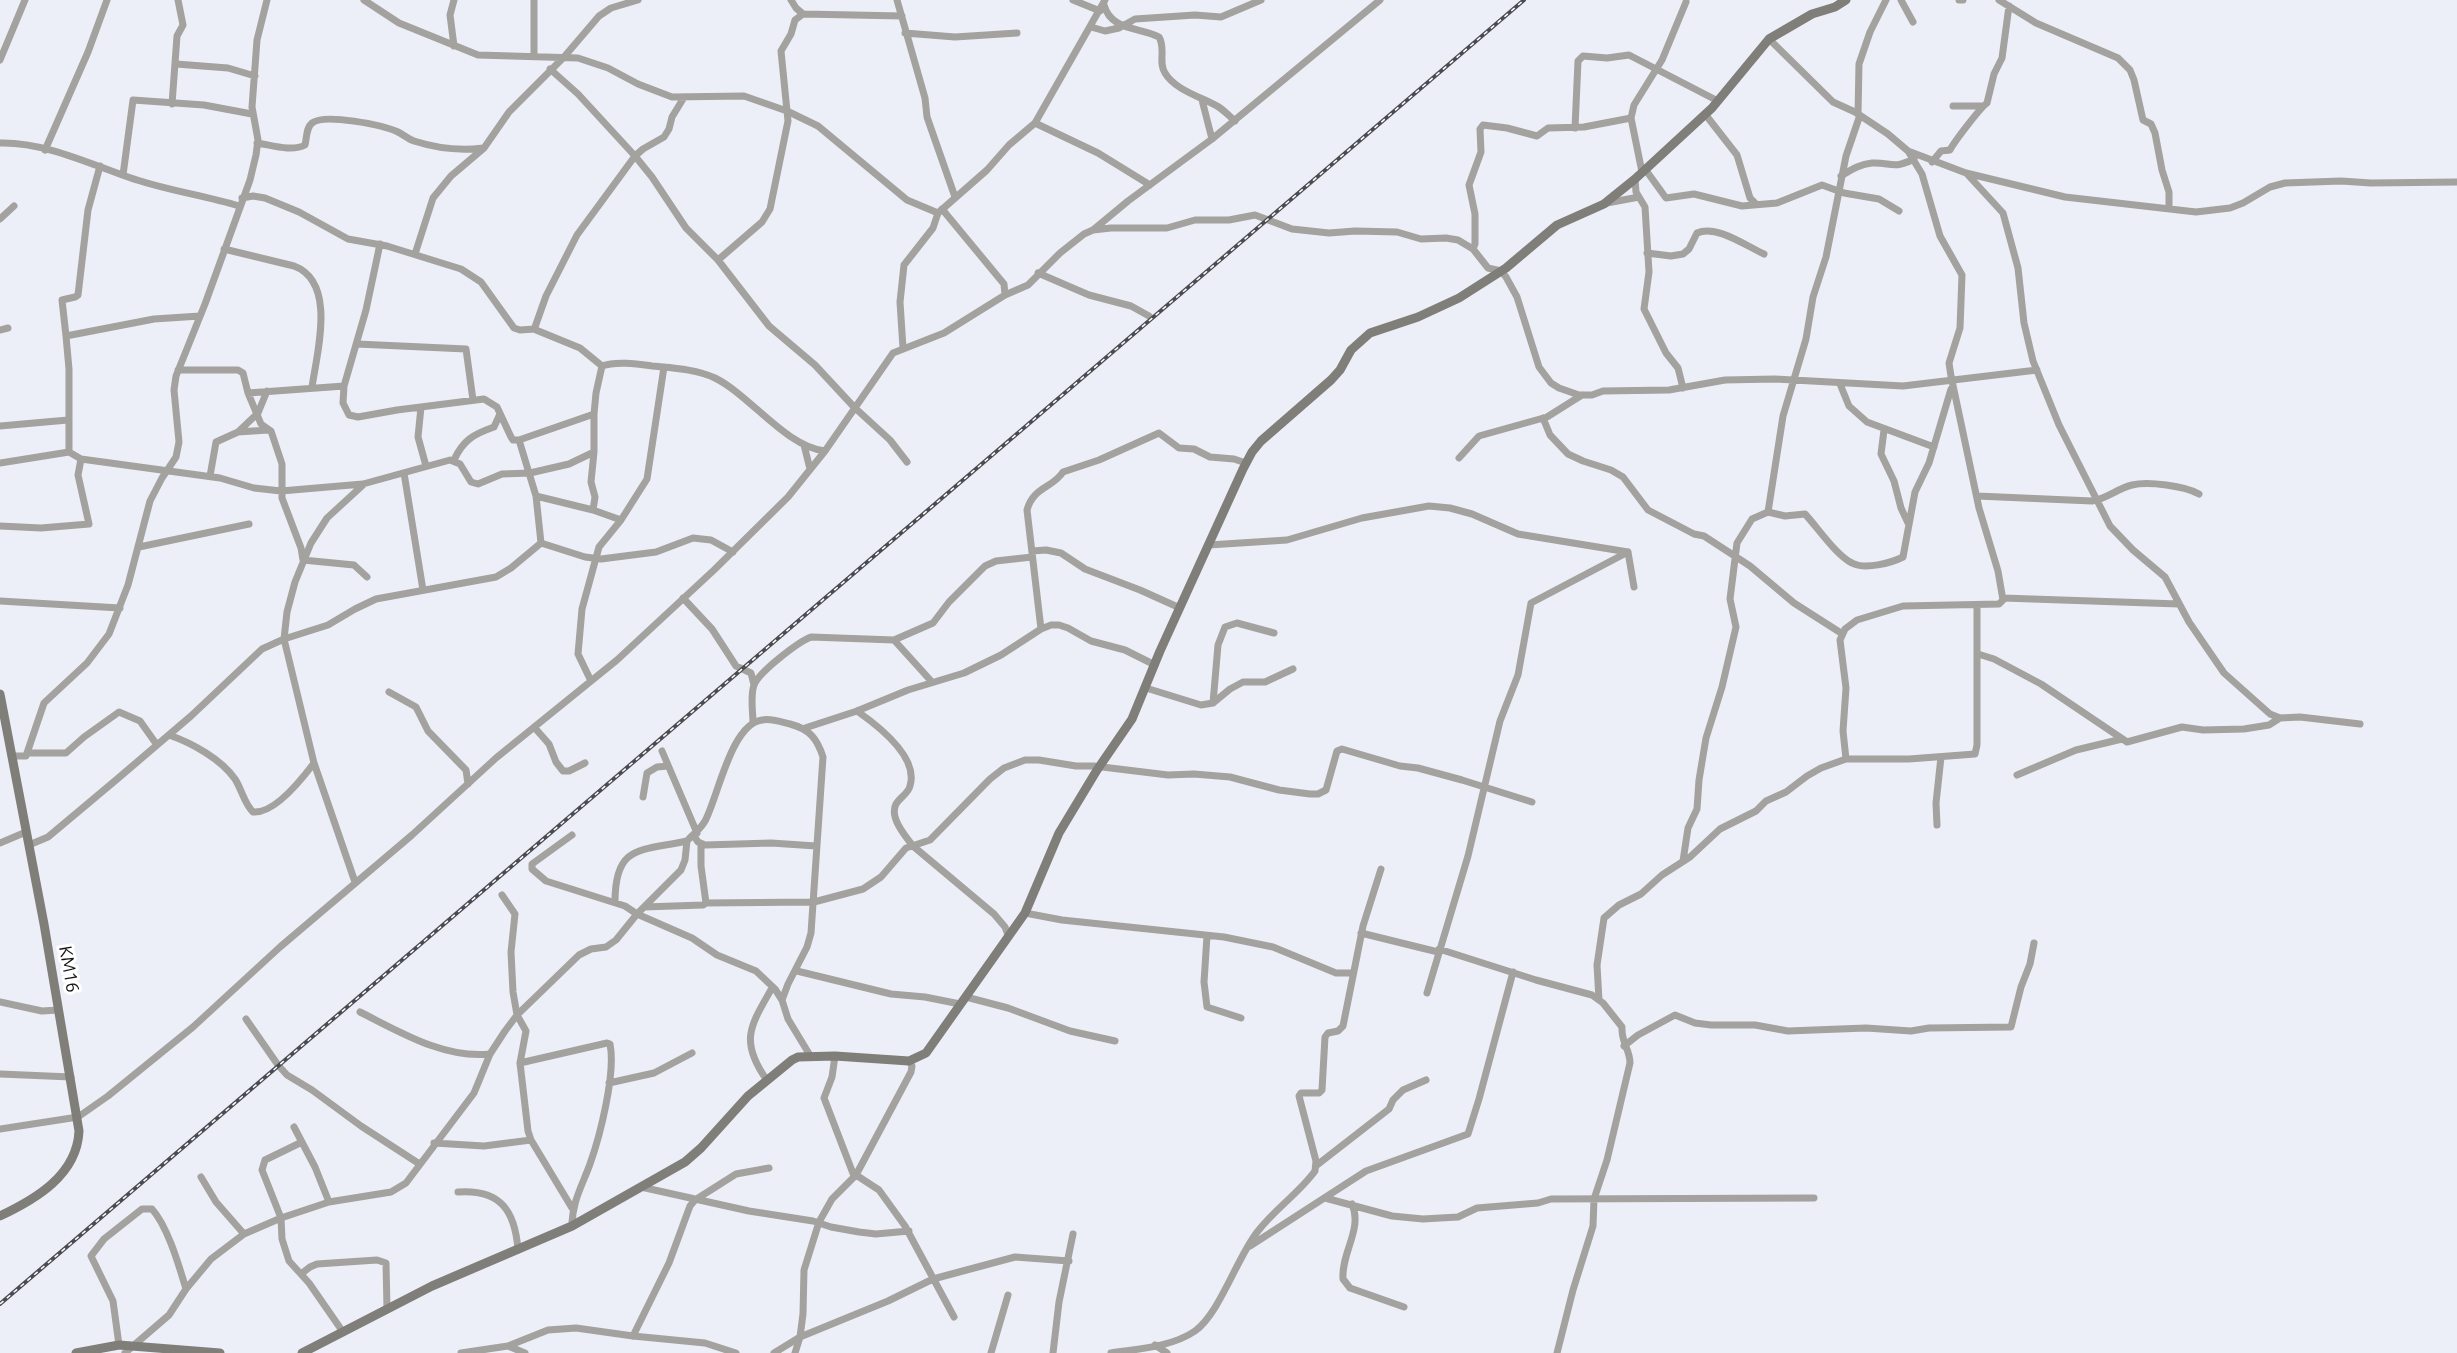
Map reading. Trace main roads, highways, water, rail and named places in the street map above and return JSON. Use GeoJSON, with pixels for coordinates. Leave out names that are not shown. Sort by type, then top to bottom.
{"type":"FeatureCollection","features":[{"type":"Feature","properties":{"kind":"railway"},"geometry":{"type":"LineString","coordinates":[[0,1304],[1524,0]]}}]}
